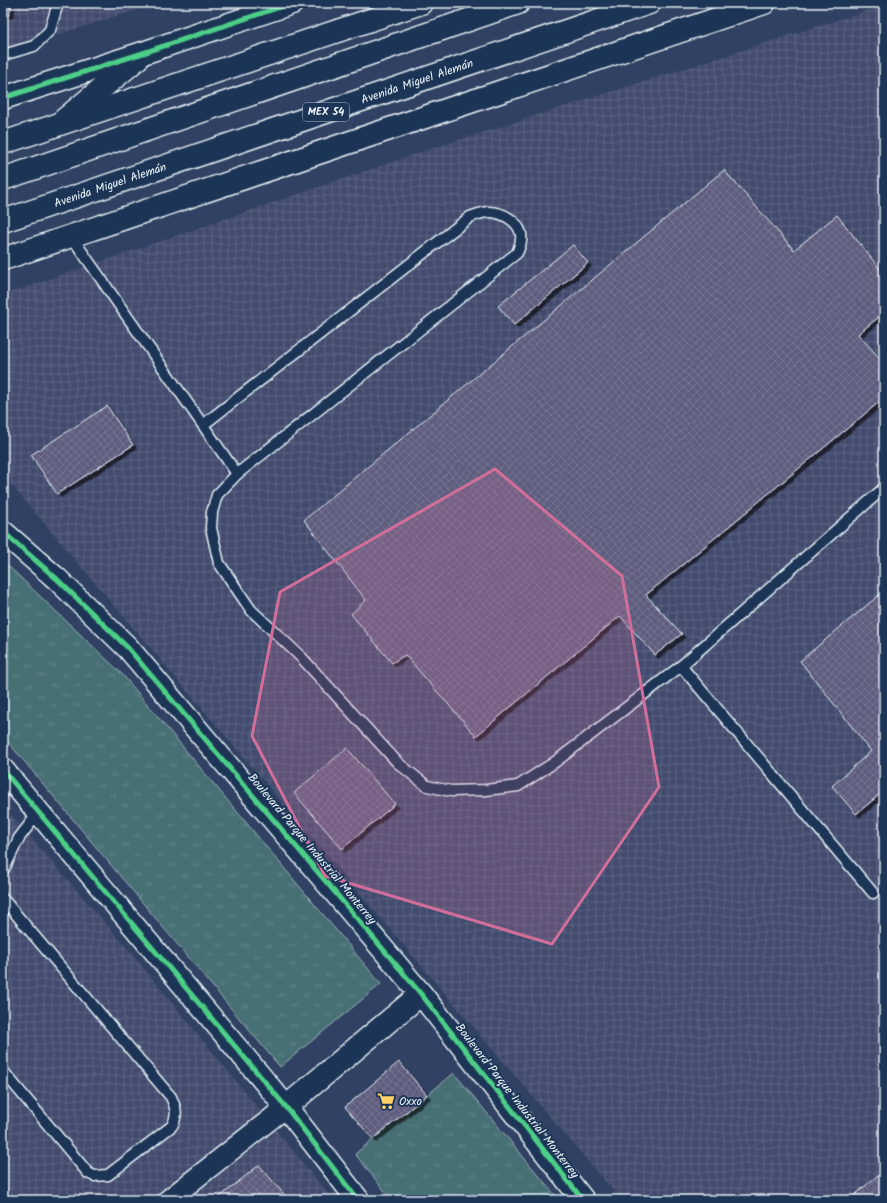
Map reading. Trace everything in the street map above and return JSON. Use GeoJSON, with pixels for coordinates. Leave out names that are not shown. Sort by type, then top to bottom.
{"type":"FeatureCollection","features":[{"type":"Feature","properties":{"kind":"main road"},"geometry":{"type":"LineString","coordinates":[[3,143],[421,3]]}},
{"type":"Feature","properties":{"kind":"main road"},"geometry":{"type":"LineString","coordinates":[[3,179],[518,3]]}},
{"type":"Feature","properties":{"kind":"main road","name":"Avenida Miguel Alemán"},"geometry":{"type":"LineString","coordinates":[[3,221],[649,3]]}},
{"type":"Feature","properties":{"kind":"main road"},"geometry":{"type":"LineString","coordinates":[[3,259],[764,3]]}},
{"type":"Feature","properties":{"kind":"main road"},"geometry":{"type":"LineString","coordinates":[[3,98],[146,52],[284,5]]}},
{"type":"Feature","properties":{"kind":"main road"},"geometry":{"type":"LineString","coordinates":[[57,126],[146,52]]}},
{"type":"Feature","properties":{"kind":"main road"},"geometry":{"type":"LineString","coordinates":[[3,516],[57,579]]}},
{"type":"Feature","properties":{"kind":"main road","name":"Boulevard Parque Industrial Monterrey"},"geometry":{"type":"LineString","coordinates":[[3,532],[57,579],[128,648],[421,994],[583,1200]]}},
{"type":"Feature","properties":{"kind":"main road"},"geometry":{"type":"LineString","coordinates":[[7,782],[39,812],[286,1107],[358,1200]]}},
{"type":"Feature","properties":{"kind":"main road"},"geometry":{"type":"LineString","coordinates":[[286,1107],[421,994]]}},
{"type":"Feature","properties":{"kind":"street"},"geometry":{"type":"LineString","coordinates":[[168,1200],[286,1107]]}},
{"type":"Feature","properties":{"kind":"lane"},"geometry":{"type":"LineString","coordinates":[[3,56],[34,46],[50,30],[58,3]]}},
{"type":"Feature","properties":{"kind":"lane"},"geometry":{"type":"LineString","coordinates":[[203,425],[470,217],[487,212],[503,213],[516,224],[521,233],[521,243],[517,252],[237,474],[216,495],[212,512],[211,528],[219,563],[251,610],[301,658],[398,763],[427,786],[451,791],[486,790],[518,786],[555,762],[681,666],[884,488]]}},
{"type":"Feature","properties":{"kind":"lane"},"geometry":{"type":"LineString","coordinates":[[71,236],[237,474]]}},
{"type":"Feature","properties":{"kind":"lane"},"geometry":{"type":"LineString","coordinates":[[681,666],[873,893]]}},
{"type":"Feature","properties":{"kind":"lane"},"geometry":{"type":"LineString","coordinates":[[3,871],[19,838],[39,812]]}},
{"type":"Feature","properties":{"kind":"lane"},"geometry":{"type":"LineString","coordinates":[[3,899],[171,1097],[176,1108],[176,1118],[172,1126],[108,1175],[94,1176],[88,1173],[3,1071]]}},
{"type":"Feature","properties":{"kind":"highlighted area"},"geometry":{"type":"Polygon","coordinates":[[[495,469],[622,576],[659,787],[552,944],[325,876],[252,736],[280,592],[495,469]]]}},
{"type":"Feature","properties":{"kind":"shaded area"},"geometry":{"type":"Polygon","coordinates":[[[3,3],[158,3],[3,52],[3,3]]]}},
{"type":"Feature","properties":{"kind":"shaded area"},"geometry":{"type":"Polygon","coordinates":[[[882,6],[884,8],[884,1200],[621,1200],[3,475],[3,295],[427,150],[882,6]]]}},
{"type":"Feature","properties":{"kind":"shaded area"},"geometry":{"type":"Polygon","coordinates":[[[3,806],[133,955],[333,1200],[3,1200],[3,806]]]}},
{"type":"Feature","properties":{"kind":"green space"},"geometry":{"type":"Polygon","coordinates":[[[3,561],[122,674],[381,984],[280,1067],[3,736],[3,561]]]}},
{"type":"Feature","properties":{"kind":"green space"},"geometry":{"type":"Polygon","coordinates":[[[454,1073],[559,1200],[392,1200],[355,1154],[454,1073]]]}},
{"type":"Feature","properties":{"kind":"building"},"geometry":{"type":"Polygon","coordinates":[[[3,3],[12,3],[9,15],[3,14],[3,3]]]}},
{"type":"Feature","properties":{"kind":"building"},"geometry":{"type":"Polygon","coordinates":[[[724,170],[794,250],[837,215],[884,274],[884,313],[858,334],[884,363],[884,398],[646,595],[682,634],[655,655],[620,616],[476,736],[405,655],[392,663],[351,614],[366,600],[304,520],[724,170]]]}},
{"type":"Feature","properties":{"kind":"building"},"geometry":{"type":"Polygon","coordinates":[[[573,245],[588,263],[514,325],[498,306],[573,245]]]}},
{"type":"Feature","properties":{"kind":"building"},"geometry":{"type":"Polygon","coordinates":[[[107,406],[133,445],[57,494],[31,455],[107,406]]]}},
{"type":"Feature","properties":{"kind":"building"},"geometry":{"type":"Polygon","coordinates":[[[884,591],[884,791],[856,814],[832,786],[871,751],[800,661],[884,591]]]}},
{"type":"Feature","properties":{"kind":"building"},"geometry":{"type":"Polygon","coordinates":[[[347,748],[395,804],[342,849],[294,793],[347,748]]]}},
{"type":"Feature","properties":{"kind":"building","name":"Oxxo"},"geometry":{"type":"Polygon","coordinates":[[[399,1062],[427,1095],[373,1139],[345,1107],[399,1062]]]}},
{"type":"Feature","properties":{"kind":"building"},"geometry":{"type":"Polygon","coordinates":[[[259,1165],[289,1200],[216,1200],[259,1165]]]}},
{"type":"Feature","properties":{"kind":"building"},"geometry":{"type":"Polygon","coordinates":[[[884,1170],[884,1200],[849,1200],[884,1170]]]}},
{"type":"Feature","properties":{"kind":"cycle path"},"geometry":{"type":"LineString","coordinates":[[3,98],[292,3]]}},
{"type":"Feature","properties":{"kind":"cycle path"},"geometry":{"type":"LineString","coordinates":[[3,532],[57,579],[128,648],[421,994],[583,1200]]}},
{"type":"Feature","properties":{"kind":"cycle path"},"geometry":{"type":"LineString","coordinates":[[3,770],[286,1107],[358,1200]]}},
{"type":"Feature","properties":{"kind":"place","name":"Oxxo"},"geometry":{"type":"Point","coordinates":[386,1101]}}]}
